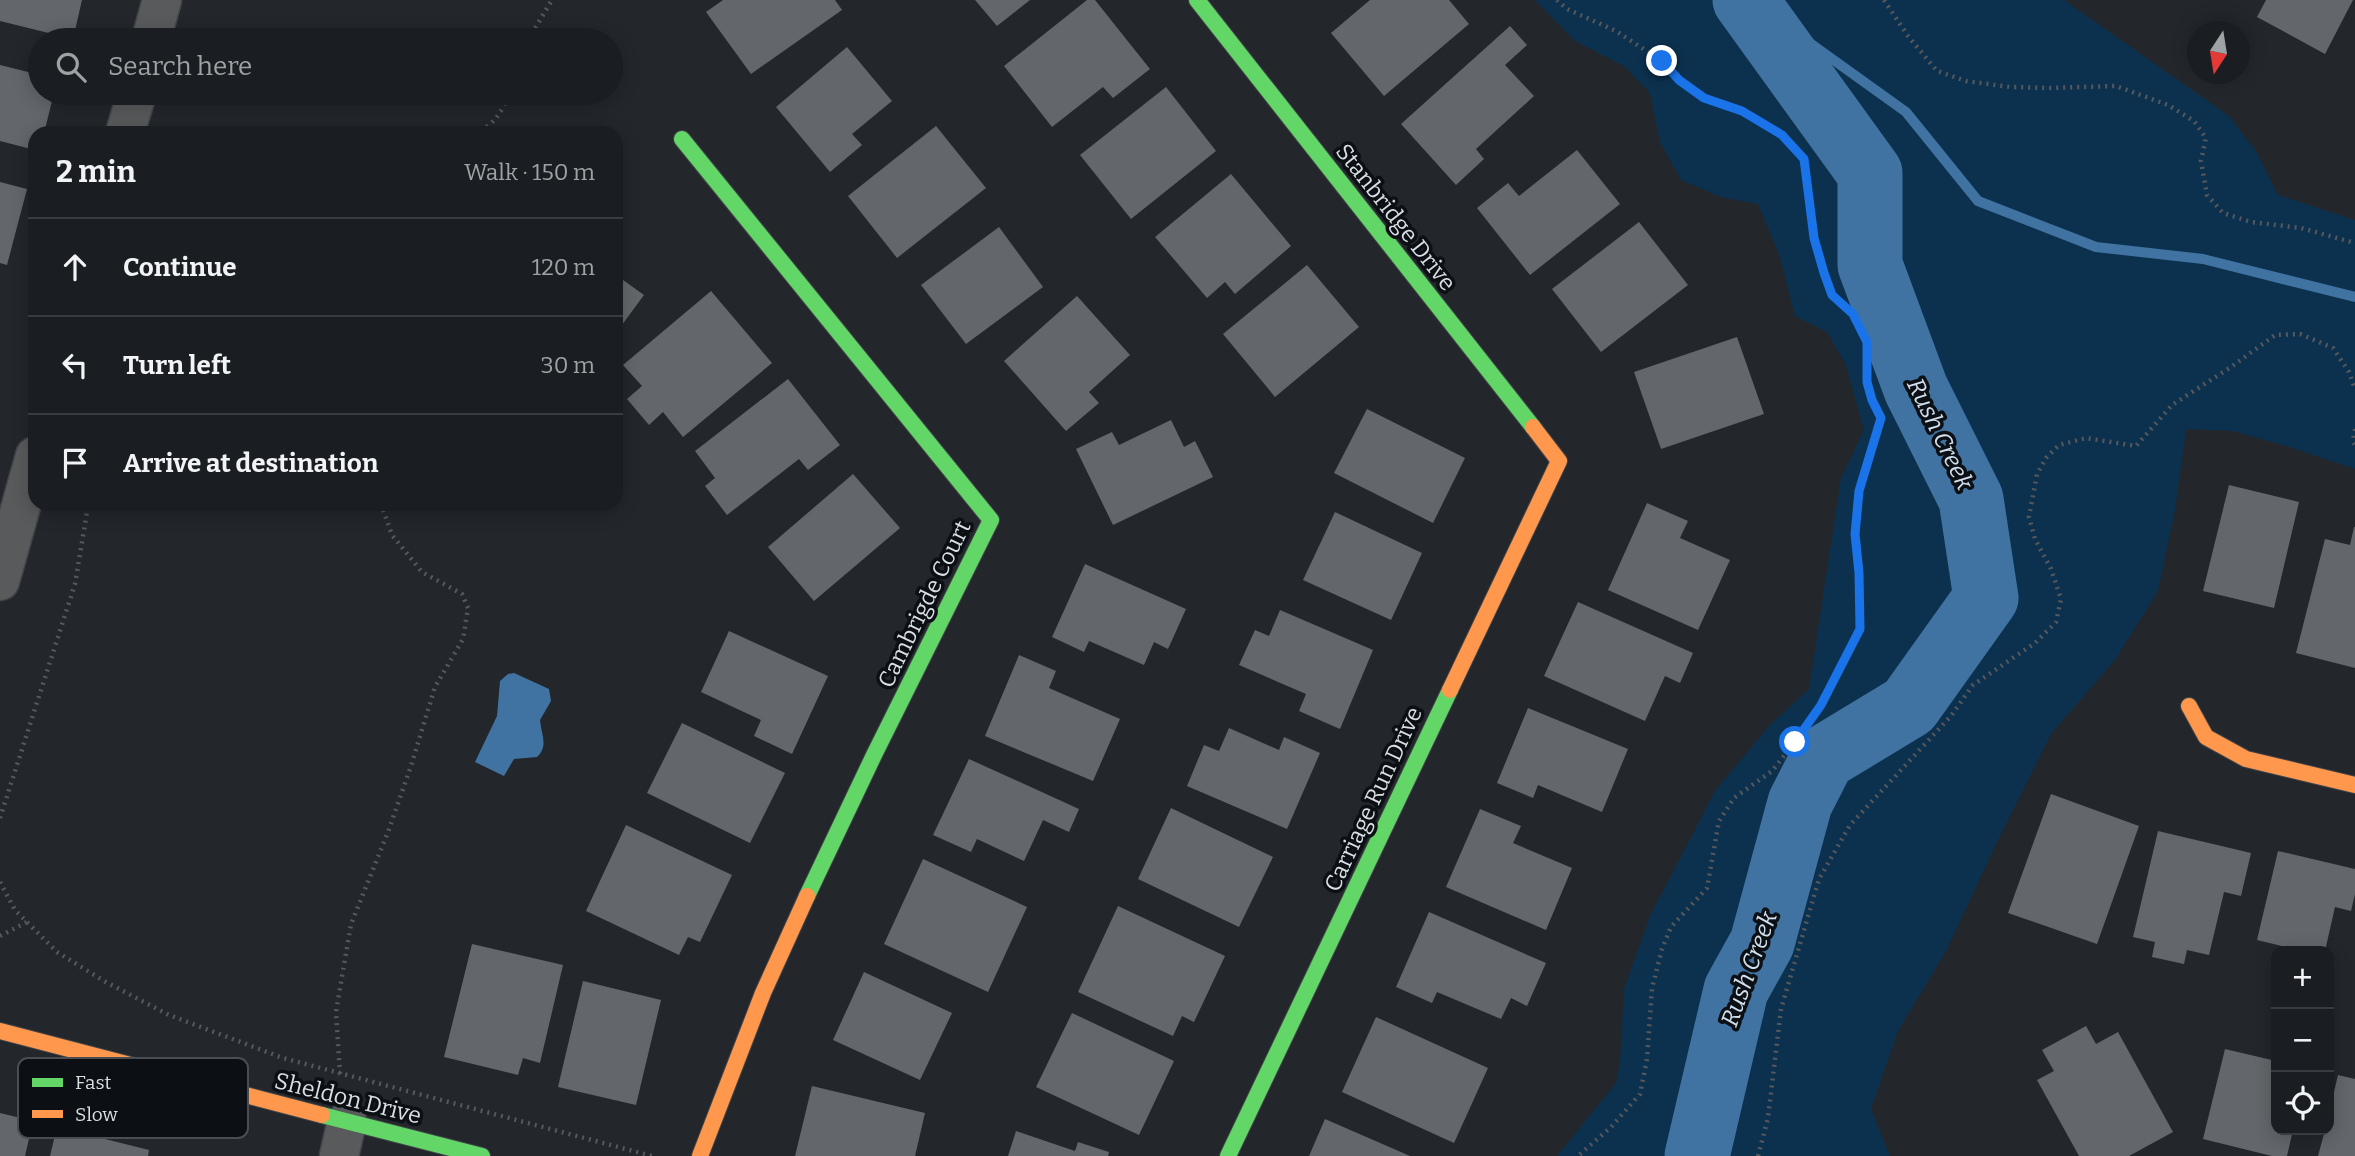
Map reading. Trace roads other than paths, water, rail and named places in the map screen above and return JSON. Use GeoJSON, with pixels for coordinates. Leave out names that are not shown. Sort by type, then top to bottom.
{"type":"FeatureCollection","features":[{"type":"Feature","properties":{"kind":"street"},"geometry":{"type":"LineString","coordinates":[[154,28],[162,0]]}},
{"type":"Feature","properties":{"kind":"street","name":"Stanbridge Drive"},"geometry":{"type":"LineString","coordinates":[[1196,0],[1559,461]]}},
{"type":"Feature","properties":{"kind":"street"},"geometry":{"type":"LineString","coordinates":[[127,126],[133,105]]}},
{"type":"Feature","properties":{"kind":"street","name":"Cambrigde Court"},"geometry":{"type":"LineString","coordinates":[[682,139],[991,520],[807,894],[719,1099],[700,1156]]}},
{"type":"Feature","properties":{"kind":"street","name":"Carriage Run Drive"},"geometry":{"type":"LineString","coordinates":[[1228,1156],[1559,461]]}},
{"type":"Feature","properties":{"kind":"street"},"geometry":{"type":"LineString","coordinates":[[0,581],[28,481]]}},
{"type":"Feature","properties":{"kind":"street"},"geometry":{"type":"LineString","coordinates":[[2189,706],[2206,737],[2246,759],[2355,785]]}},
{"type":"Feature","properties":{"kind":"street","name":"Sheldon Drive"},"geometry":{"type":"LineString","coordinates":[[0,1031],[86,1058]]}},
{"type":"Feature","properties":{"kind":"street","name":"Sheldon Drive"},"geometry":{"type":"LineString","coordinates":[[248,1109],[343,1139],[482,1156]]}},
{"type":"Feature","properties":{"kind":"waterway","name":"Rush Creek"},"geometry":{"type":"LineString","coordinates":[[1697,1156],[1736,990],[1762,943],[1800,803],[1823,758],[1909,706],[1986,598],[1971,499],[1916,389],[1870,265],[1870,173],[1745,0]]}},
{"type":"Feature","properties":{"kind":"waterway"},"geometry":{"type":"LineString","coordinates":[[1750,0],[1906,112],[1978,201],[2096,247],[2203,259],[2355,297]]}}]}
